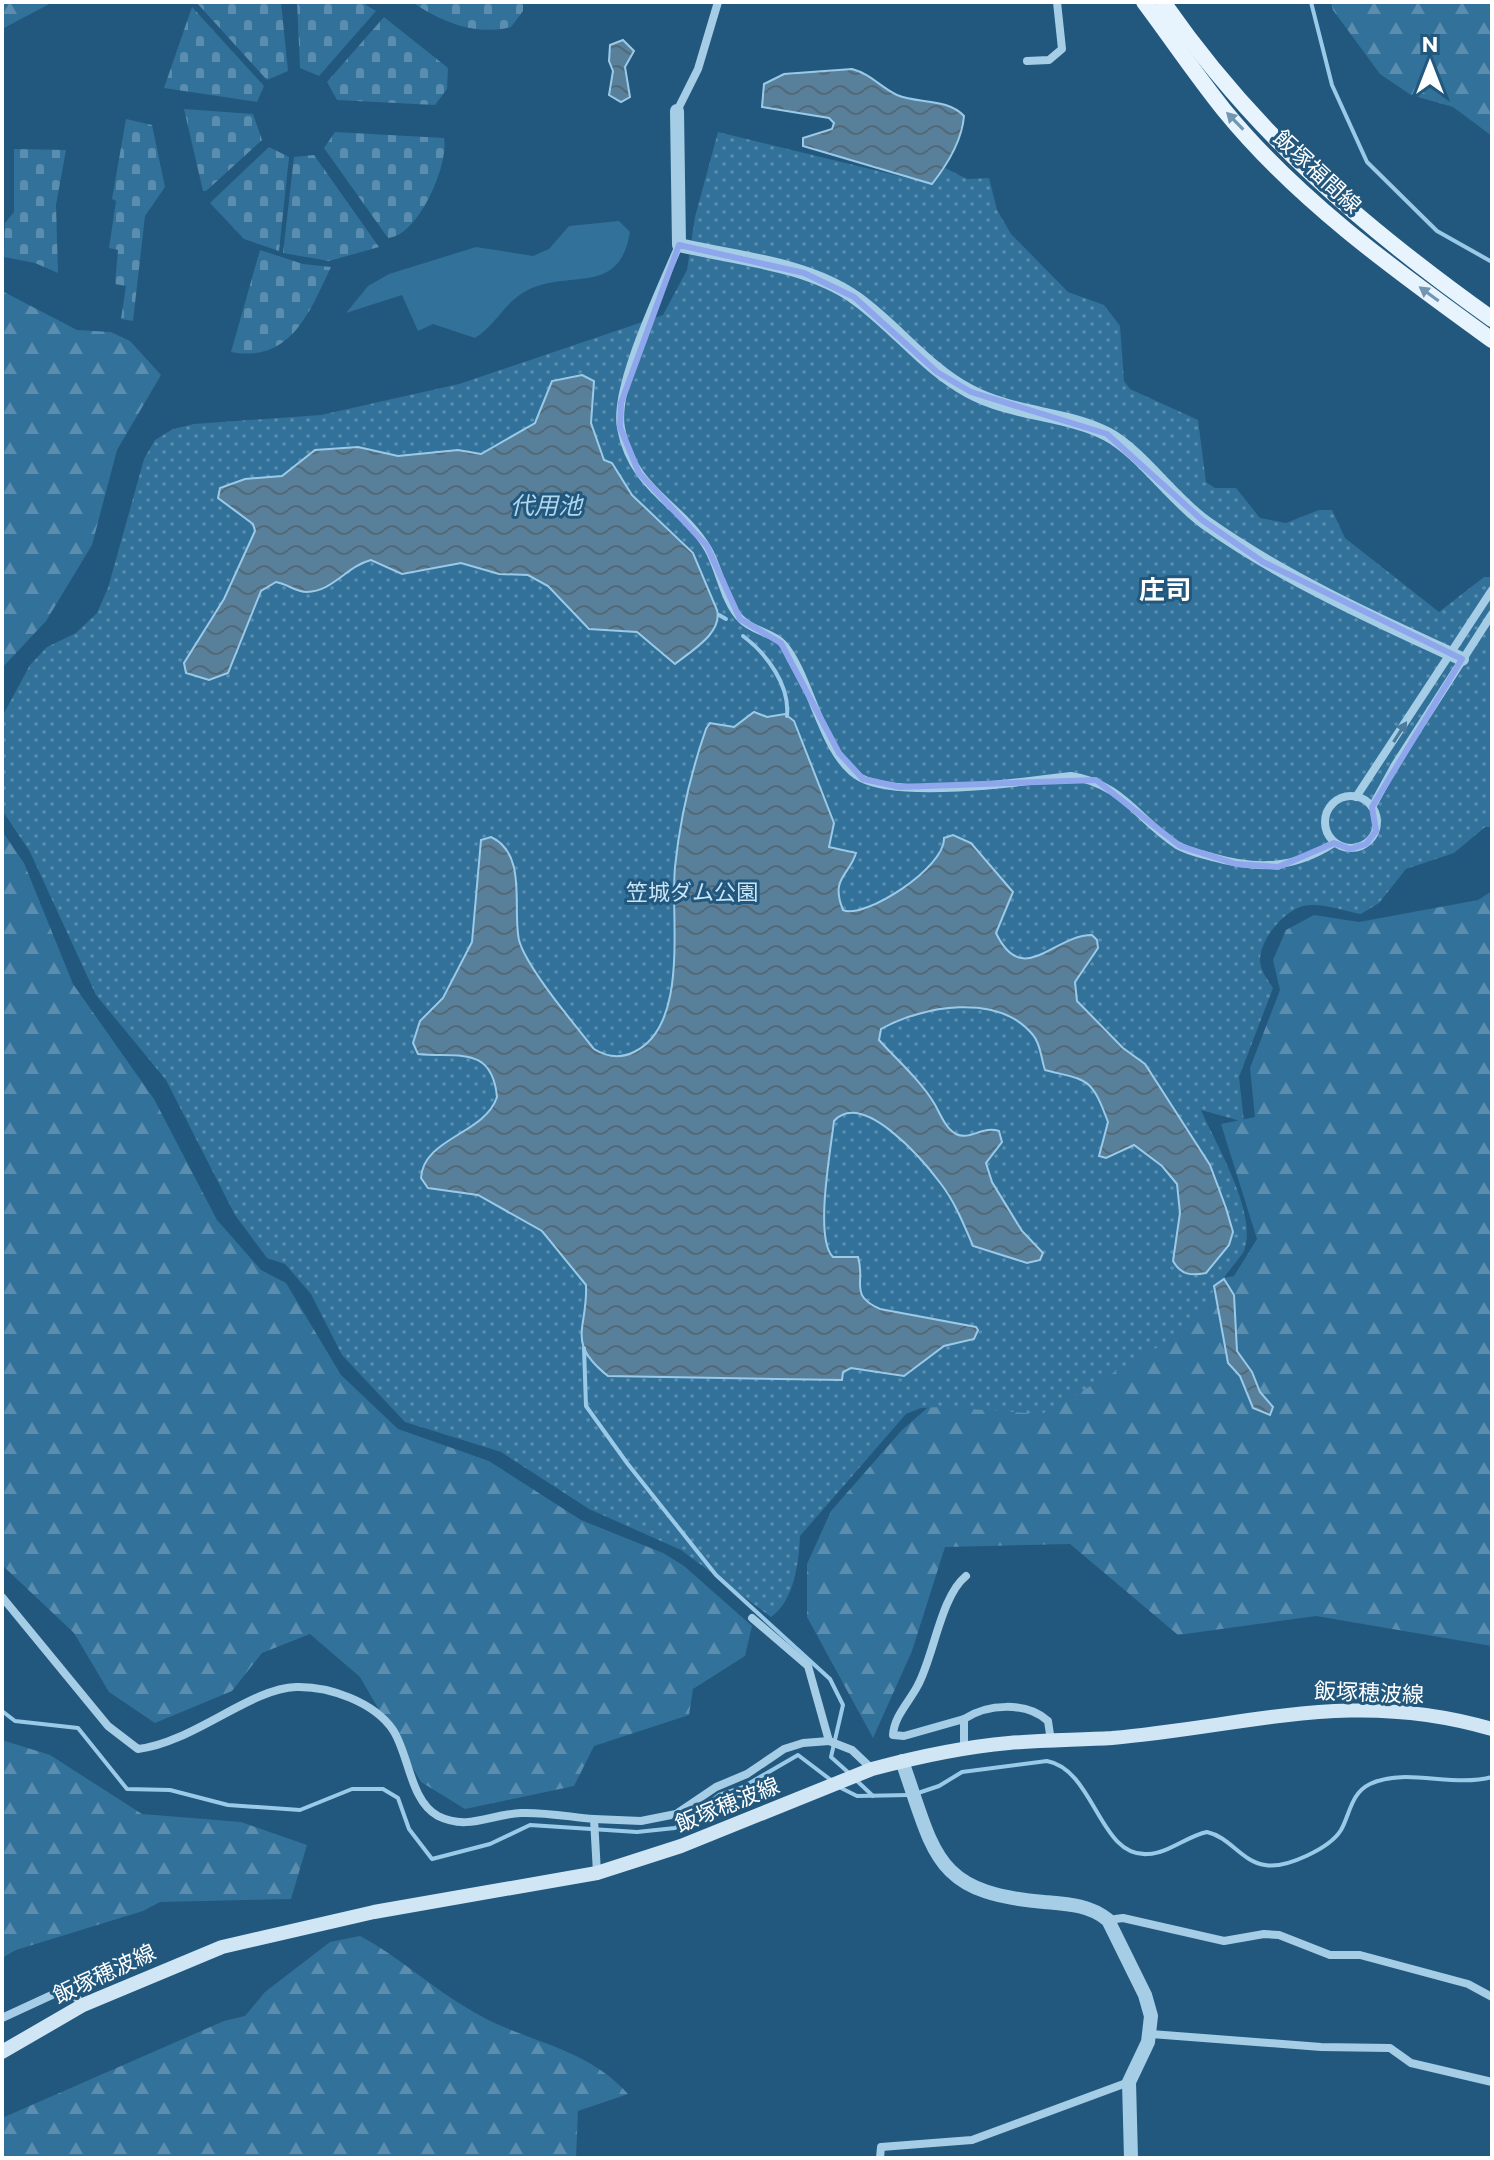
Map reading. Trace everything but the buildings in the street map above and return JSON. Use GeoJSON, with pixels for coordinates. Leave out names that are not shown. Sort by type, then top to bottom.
{"type":"FeatureCollection","features":[{"type":"Feature","properties":{"kind":"main road","name":"飯塚福間線"},"geometry":{"type":"LineString","coordinates":[[1144,2],[1226,112],[1311,199],[1401,274],[1492,340]]}},
{"type":"Feature","properties":{"kind":"main road","name":"飯塚福間線"},"geometry":{"type":"LineString","coordinates":[[1163,2],[1205,59],[1305,171],[1405,257],[1492,319]]}},
{"type":"Feature","properties":{"kind":"main road","name":"飯塚穂波線"},"geometry":{"type":"LineString","coordinates":[[2,2052],[83,2005],[157,1971],[222,1947],[374,1912],[597,1873],[681,1846],[872,1769],[902,1761],[964,1749],[1113,1738],[1278,1713],[1335,1709],[1432,1715],[1492,1729]]}},
{"type":"Feature","properties":{"kind":"street"},"geometry":{"type":"LineString","coordinates":[[718,2],[698,69],[677,111],[679,245],[653,307],[621,403],[620,427],[628,451],[655,494],[707,546],[740,619],[785,647],[796,664],[823,726],[854,773],[863,779],[900,787],[1071,776],[1096,780],[1180,846],[1236,864],[1278,867],[1317,854],[1334,843]]}},
{"type":"Feature","properties":{"kind":"street"},"geometry":{"type":"LineString","coordinates":[[1027,61],[1049,60],[1062,49],[1057,2]]}},
{"type":"Feature","properties":{"kind":"street"},"geometry":{"type":"LineString","coordinates":[[679,245],[804,273],[854,297],[896,330],[937,372],[971,392],[1016,411],[1107,434],[1202,520],[1263,562],[1456,656]]}},
{"type":"Feature","properties":{"kind":"street"},"geometry":{"type":"LineString","coordinates":[[1372,807],[1492,590]]}},
{"type":"Feature","properties":{"kind":"street"},"geometry":{"type":"LineString","coordinates":[[1356,797],[1456,656],[1492,614]]}},
{"type":"Feature","properties":{"kind":"street"},"geometry":{"type":"LineString","coordinates":[[1356,797],[1372,807],[1377,823],[1372,838],[1350,849],[1334,843],[1325,823],[1328,809],[1339,799],[1356,797]]}},
{"type":"Feature","properties":{"kind":"street"},"geometry":{"type":"LineString","coordinates":[[966,1576],[956,1584],[919,1684],[893,1725],[893,1735],[904,1736],[964,1719],[991,1707],[1026,1711],[1048,1721],[1051,1741]]}},
{"type":"Feature","properties":{"kind":"street"},"geometry":{"type":"LineString","coordinates":[[2,1597],[108,1726],[138,1749],[164,1747],[261,1698],[294,1687],[326,1690],[380,1715],[394,1731],[415,1784],[436,1815],[466,1825],[520,1813],[641,1821],[676,1814],[716,1787],[747,1774],[784,1749],[803,1743],[829,1741],[852,1750],[872,1769]]}},
{"type":"Feature","properties":{"kind":"street"},"geometry":{"type":"LineString","coordinates":[[752,1618],[808,1666],[829,1741]]}},
{"type":"Feature","properties":{"kind":"street"},"geometry":{"type":"LineString","coordinates":[[964,1719],[964,1749]]}},
{"type":"Feature","properties":{"kind":"street"},"geometry":{"type":"LineString","coordinates":[[902,1761],[936,1854],[955,1876],[982,1893],[1078,1905],[1098,1912],[1108,1920],[1145,1995],[1151,2034],[1129,2082],[1131,2158]]}},
{"type":"Feature","properties":{"kind":"street"},"geometry":{"type":"LineString","coordinates":[[594,1819],[597,1873]]}},
{"type":"Feature","properties":{"kind":"street"},"geometry":{"type":"LineString","coordinates":[[1108,1920],[1123,1918],[1224,1941],[1264,1934],[1279,1935],[1322,1953],[1360,1955],[1468,1984],[1492,1997]]}},
{"type":"Feature","properties":{"kind":"street"},"geometry":{"type":"LineString","coordinates":[[2,2018],[54,1994],[70,1991],[83,2005]]}},
{"type":"Feature","properties":{"kind":"street"},"geometry":{"type":"LineString","coordinates":[[1151,2034],[1321,2047],[1390,2048],[1411,2063],[1492,2082]]}},
{"type":"Feature","properties":{"kind":"street"},"geometry":{"type":"LineString","coordinates":[[880,2158],[881,2147],[972,2140],[1129,2082]]}},
{"type":"Feature","properties":{"kind":"highlighted area"},"geometry":{"type":"Polygon","coordinates":[[[679,245],[804,273],[854,297],[937,372],[971,392],[1107,434],[1202,520],[1263,562],[1462,659],[1372,807],[1376,831],[1366,844],[1350,849],[1334,843],[1278,867],[1236,864],[1180,846],[1096,780],[900,787],[863,779],[839,753],[781,643],[740,619],[707,546],[639,473],[620,427],[621,403],[679,245]]]}},
{"type":"Feature","properties":{"kind":"green space"},"geometry":{"type":"Polygon","coordinates":[[[2,2],[53,2],[2,29],[2,2]]]}},
{"type":"Feature","properties":{"kind":"green space"},"geometry":{"type":"Polygon","coordinates":[[[281,2],[288,71],[267,80],[197,3],[281,2]]]}},
{"type":"Feature","properties":{"kind":"green space"},"geometry":{"type":"Polygon","coordinates":[[[297,2],[361,2],[376,11],[319,76],[300,68],[297,2]]]}},
{"type":"Feature","properties":{"kind":"green space"},"geometry":{"type":"Polygon","coordinates":[[[412,2],[523,2],[523,11],[511,27],[484,30],[447,21],[412,2]]]}},
{"type":"Feature","properties":{"kind":"green space"},"geometry":{"type":"Polygon","coordinates":[[[1331,2],[1492,2],[1492,136],[1453,107],[1411,95],[1380,74],[1333,10],[1331,2]]]}},
{"type":"Feature","properties":{"kind":"green space"},"geometry":{"type":"Polygon","coordinates":[[[192,7],[264,86],[257,102],[164,88],[192,7]]]}},
{"type":"Feature","properties":{"kind":"green space"},"geometry":{"type":"Polygon","coordinates":[[[384,17],[448,68],[447,89],[435,105],[337,100],[327,82],[384,17]]]}},
{"type":"Feature","properties":{"kind":"green space"},"geometry":{"type":"Polygon","coordinates":[[[184,109],[253,114],[262,140],[206,191],[203,191],[184,109]]]}},
{"type":"Feature","properties":{"kind":"green space"},"geometry":{"type":"Polygon","coordinates":[[[126,119],[152,125],[165,187],[145,216],[133,321],[121,319],[126,286],[115,284],[118,250],[109,248],[116,201],[112,199],[126,119]]]}},
{"type":"Feature","properties":{"kind":"green space"},"geometry":{"type":"Polygon","coordinates":[[[335,132],[444,138],[442,165],[429,197],[420,213],[399,234],[388,238],[324,148],[335,132]]]}},
{"type":"Feature","properties":{"kind":"green space","name":"笠城ダム公園"},"geometry":{"type":"Polygon","coordinates":[[[718,132],[932,184],[945,168],[967,179],[989,178],[997,210],[1011,234],[1068,292],[1104,305],[1120,326],[1124,381],[1130,389],[1198,420],[1206,482],[1215,488],[1236,488],[1260,518],[1286,523],[1319,510],[1332,510],[1345,538],[1439,612],[1484,577],[1492,577],[1492,827],[1485,827],[1454,853],[1406,869],[1379,903],[1361,914],[1310,905],[1296,909],[1281,919],[1261,951],[1261,967],[1273,988],[1239,1077],[1244,1122],[1201,1110],[1241,1201],[1247,1238],[1243,1253],[1179,1335],[1042,1414],[940,1407],[921,1408],[906,1414],[800,1536],[790,1591],[771,1617],[681,1550],[589,1509],[501,1452],[405,1422],[342,1355],[311,1294],[285,1264],[267,1258],[235,1215],[166,1080],[96,995],[30,852],[2,810],[2,717],[30,665],[47,647],[76,633],[97,613],[108,588],[144,459],[155,440],[173,429],[194,424],[321,415],[459,384],[663,315],[687,270],[695,217],[718,132]]]}},
{"type":"Feature","properties":{"kind":"green space"},"geometry":{"type":"Polygon","coordinates":[[[269,147],[289,157],[279,251],[244,239],[210,203],[269,147]]]}},
{"type":"Feature","properties":{"kind":"green space"},"geometry":{"type":"Polygon","coordinates":[[[14,149],[66,150],[56,205],[58,273],[35,263],[4,257],[5,223],[14,212],[14,149]]]}},
{"type":"Feature","properties":{"kind":"green space"},"geometry":{"type":"Polygon","coordinates":[[[314,155],[379,247],[329,261],[283,253],[294,157],[314,155]]]}},
{"type":"Feature","properties":{"kind":"green space"},"geometry":{"type":"Polygon","coordinates":[[[619,221],[630,232],[624,253],[615,266],[604,274],[590,278],[559,281],[526,291],[475,338],[433,324],[418,331],[402,295],[346,313],[368,286],[389,274],[476,247],[533,256],[549,249],[569,226],[619,221]]]}},
{"type":"Feature","properties":{"kind":"green space"},"geometry":{"type":"Polygon","coordinates":[[[260,250],[303,264],[331,267],[306,317],[283,342],[269,350],[231,352],[260,250]]]}},
{"type":"Feature","properties":{"kind":"green space"},"geometry":{"type":"Polygon","coordinates":[[[2,291],[77,330],[111,332],[130,341],[161,375],[117,450],[92,545],[46,621],[2,668],[2,291]]]}},
{"type":"Feature","properties":{"kind":"green space"},"geometry":{"type":"Polygon","coordinates":[[[2,831],[24,863],[73,984],[154,1099],[217,1220],[261,1270],[286,1283],[341,1375],[398,1429],[489,1461],[581,1520],[663,1553],[684,1566],[752,1626],[745,1656],[693,1689],[689,1715],[594,1746],[574,1786],[465,1809],[421,1782],[360,1677],[310,1634],[262,1653],[232,1691],[155,1723],[109,1692],[74,1633],[2,1565],[2,831]]]}},
{"type":"Feature","properties":{"kind":"green space"},"geometry":{"type":"Polygon","coordinates":[[[1492,891],[1492,1646],[1316,1616],[1178,1635],[1070,1544],[945,1547],[912,1651],[873,1738],[807,1617],[807,1564],[831,1511],[902,1430],[1009,1337],[1182,1285],[1234,1276],[1257,1239],[1221,1124],[1255,1117],[1250,1068],[1280,990],[1273,960],[1286,930],[1314,915],[1359,922],[1478,900],[1492,891]]]}},
{"type":"Feature","properties":{"kind":"green space"},"geometry":{"type":"Polygon","coordinates":[[[2,1740],[50,1755],[142,1814],[241,1822],[307,1845],[291,1899],[160,1902],[143,1911],[16,1950],[2,1958],[2,1740]]]}},
{"type":"Feature","properties":{"kind":"green space"},"geometry":{"type":"Polygon","coordinates":[[[360,1936],[472,2011],[593,2065],[628,2094],[578,2111],[576,2158],[2,2158],[2,2118],[224,2021],[245,2016],[265,1992],[330,1942],[360,1936]]]}},
{"type":"Feature","properties":{"kind":"water"},"geometry":{"type":"Polygon","coordinates":[[[623,40],[634,51],[625,67],[630,97],[621,102],[609,95],[613,71],[609,61],[610,45],[623,40]]]}},
{"type":"Feature","properties":{"kind":"water"},"geometry":{"type":"Polygon","coordinates":[[[852,69],[897,95],[949,106],[964,116],[953,152],[932,184],[803,146],[803,138],[832,129],[834,123],[829,118],[762,107],[764,84],[784,74],[852,69]]]}},
{"type":"Feature","properties":{"kind":"water","name":"代用池"},"geometry":{"type":"Polygon","coordinates":[[[582,375],[594,381],[591,423],[604,460],[612,463],[632,495],[693,553],[717,610],[718,618],[711,634],[675,664],[637,632],[589,629],[548,586],[528,575],[499,574],[461,563],[402,574],[371,560],[316,591],[303,592],[276,582],[261,591],[228,673],[209,680],[186,673],[184,663],[224,599],[255,531],[253,524],[218,498],[220,488],[245,479],[282,476],[315,450],[358,447],[398,456],[458,450],[481,454],[535,423],[552,381],[582,375]]]}},
{"type":"Feature","properties":{"kind":"water"},"geometry":{"type":"Polygon","coordinates":[[[754,712],[767,717],[785,714],[794,721],[834,823],[829,847],[856,853],[840,884],[843,910],[868,907],[902,889],[932,863],[941,850],[944,838],[953,835],[971,843],[1013,892],[996,933],[1006,949],[1017,957],[1028,958],[1078,937],[1092,935],[1097,940],[1098,948],[1075,982],[1077,1001],[1123,1048],[1145,1064],[1210,1165],[1226,1208],[1233,1232],[1229,1245],[1206,1273],[1187,1273],[1173,1261],[1180,1213],[1177,1184],[1162,1166],[1134,1145],[1106,1158],[1099,1156],[1108,1122],[1092,1088],[1079,1079],[1045,1070],[1033,1035],[1018,1021],[980,1008],[938,1009],[917,1014],[881,1029],[879,1040],[922,1086],[952,1131],[966,1136],[988,1130],[999,1131],[1002,1142],[986,1163],[992,1182],[1022,1231],[1043,1253],[1040,1260],[1027,1263],[973,1246],[946,1191],[933,1173],[892,1132],[861,1114],[846,1114],[834,1121],[824,1213],[827,1247],[833,1257],[858,1257],[861,1293],[870,1304],[880,1309],[976,1327],[978,1330],[974,1339],[944,1346],[904,1376],[851,1368],[843,1372],[842,1380],[608,1376],[587,1354],[583,1344],[586,1285],[542,1231],[478,1195],[428,1188],[421,1178],[424,1165],[432,1154],[480,1120],[497,1097],[494,1080],[480,1062],[459,1056],[418,1054],[413,1043],[420,1021],[443,998],[472,942],[481,840],[491,837],[503,845],[510,856],[516,883],[519,940],[552,996],[594,1049],[614,1056],[634,1052],[652,1038],[663,1019],[670,995],[674,968],[677,849],[686,797],[706,729],[710,723],[734,727],[754,712]]]}},
{"type":"Feature","properties":{"kind":"water"},"geometry":{"type":"Polygon","coordinates":[[[1224,1279],[1234,1295],[1237,1351],[1252,1372],[1260,1392],[1273,1407],[1270,1415],[1253,1408],[1240,1376],[1228,1363],[1214,1286],[1224,1279]]]}},
{"type":"Feature","properties":{"kind":"waterway"},"geometry":{"type":"LineString","coordinates":[[1311,2],[1332,85],[1367,162],[1437,231],[1492,262]]}},
{"type":"Feature","properties":{"kind":"waterway"},"geometry":{"type":"LineString","coordinates":[[719,615],[726,619]]}},
{"type":"Feature","properties":{"kind":"waterway"},"geometry":{"type":"LineString","coordinates":[[743,636],[775,671],[785,693],[787,716]]}},
{"type":"Feature","properties":{"kind":"waterway"},"geometry":{"type":"LineString","coordinates":[[584,1348],[586,1406],[627,1463],[716,1575],[830,1679],[843,1705],[831,1757],[850,1774]]}},
{"type":"Feature","properties":{"kind":"waterway"},"geometry":{"type":"LineString","coordinates":[[2,1711],[15,1721],[78,1728],[127,1789],[170,1790],[228,1805],[300,1810],[352,1789],[383,1789],[398,1798],[409,1829],[432,1859],[490,1844],[530,1825],[637,1832],[675,1828],[719,1795],[741,1788],[798,1755],[831,1780]]}},
{"type":"Feature","properties":{"kind":"waterway"},"geometry":{"type":"LineString","coordinates":[[918,1793],[939,1786],[962,1772],[1047,1761],[1063,1768],[1076,1780],[1107,1829],[1132,1852],[1156,1853],[1207,1832],[1223,1839],[1257,1863],[1274,1865],[1295,1860],[1327,1844],[1341,1830],[1359,1793],[1370,1784],[1399,1777],[1461,1780],[1492,1777]]}},
{"type":"Feature","properties":{"kind":"waterway"},"geometry":{"type":"LineString","coordinates":[[856,1780],[873,1796]]}},
{"type":"Feature","properties":{"kind":"waterway"},"geometry":{"type":"LineString","coordinates":[[837,1786],[857,1796],[909,1795]]}},
{"type":"Feature","properties":{"kind":"district","name":"庄司"},"geometry":{"type":"Point","coordinates":[1165,588]}}]}
